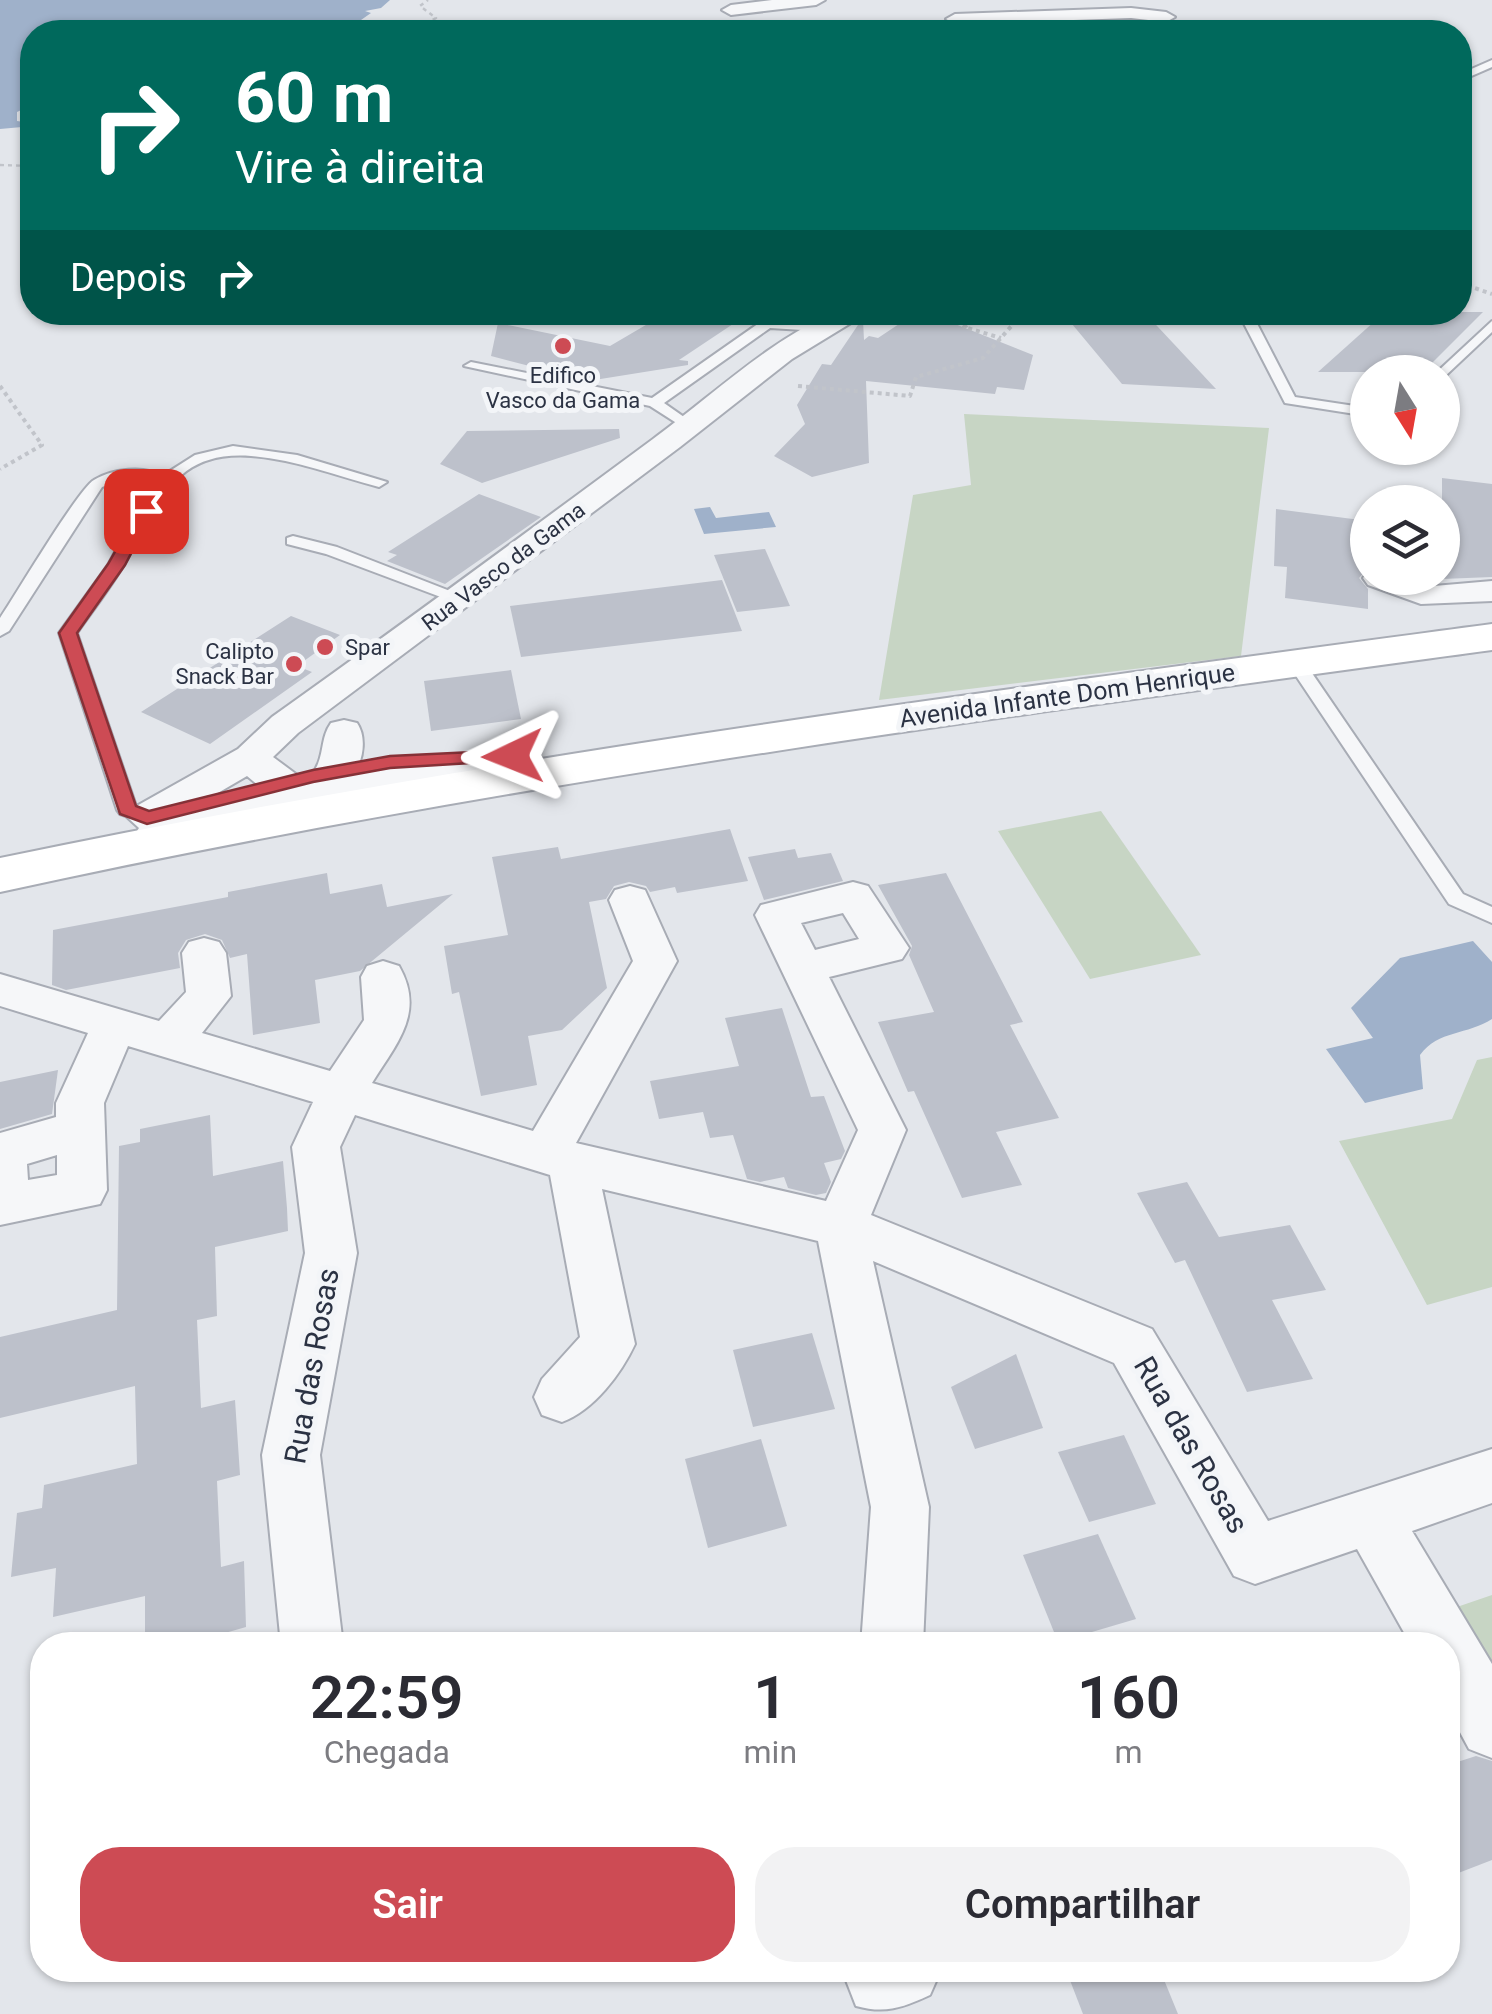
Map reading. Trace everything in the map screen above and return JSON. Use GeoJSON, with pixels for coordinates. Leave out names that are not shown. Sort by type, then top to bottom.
{"type":"FeatureCollection","features":[{"type":"Feature","properties":{"kind":"street"},"geometry":{"type":"LineString","coordinates":[[732,5],[816,0]]}},
{"type":"Feature","properties":{"kind":"street"},"geometry":{"type":"LineString","coordinates":[[1128,1],[1171,20]]}},
{"type":"Feature","properties":{"kind":"street"},"geometry":{"type":"LineString","coordinates":[[955,19],[1131,13],[1168,20]]}},
{"type":"Feature","properties":{"kind":"street","name":"Rua Vasco da Gama"},"geometry":{"type":"LineString","coordinates":[[307,766],[285,725],[819,327],[830,325]]}},
{"type":"Feature","properties":{"kind":"street"},"geometry":{"type":"LineString","coordinates":[[1410,595],[1445,597],[1492,591]]}},
{"type":"Feature","properties":{"kind":"street","name":"Avenida Infante Dom Henrique"},"geometry":{"type":"LineString","coordinates":[[0,872],[84,836],[139,832],[343,802],[641,753],[1492,637]]}},
{"type":"Feature","properties":{"kind":"street"},"geometry":{"type":"LineString","coordinates":[[307,766],[372,663]]}},
{"type":"Feature","properties":{"kind":"street","name":"Avenida Infante Dom Henrique"},"geometry":{"type":"LineString","coordinates":[[139,832],[307,766],[641,753]]}},
{"type":"Feature","properties":{"kind":"street"},"geometry":{"type":"LineString","coordinates":[[307,766],[518,774]]}},
{"type":"Feature","properties":{"kind":"street"},"geometry":{"type":"LineString","coordinates":[[562,1397],[608,1344],[559,1157],[655,961],[630,900]]}},
{"type":"Feature","properties":{"kind":"street"},"geometry":{"type":"LineString","coordinates":[[170,1039],[209,996],[204,953]]}},
{"type":"Feature","properties":{"kind":"street"},"geometry":{"type":"LineString","coordinates":[[803,968],[882,1130],[841,1226],[854,1304],[900,1507],[893,1632]]}},
{"type":"Feature","properties":{"kind":"street"},"geometry":{"type":"LineString","coordinates":[[342,1092],[387,1021],[383,976]]}},
{"type":"Feature","properties":{"kind":"street","name":"Rua das Rosas"},"geometry":{"type":"LineString","coordinates":[[1,992],[559,1157],[841,1226],[1132,1346],[1255,1555],[1492,1476]]}},
{"type":"Feature","properties":{"kind":"street"},"geometry":{"type":"LineString","coordinates":[[81,1129],[80,1103],[114,1026]]}},
{"type":"Feature","properties":{"kind":"street","name":"Rua das Rosas"},"geometry":{"type":"LineString","coordinates":[[311,1632],[291,1455],[331,1253],[316,1147],[342,1092]]}},
{"type":"Feature","properties":{"kind":"street"},"geometry":{"type":"LineString","coordinates":[[1372,1516],[1438,1632]]}},
{"type":"Feature","properties":{"kind":"street"},"geometry":{"type":"LineString","coordinates":[[1460,1671],[1492,1726]]}},
{"type":"Feature","properties":{"kind":"lane"},"geometry":{"type":"LineString","coordinates":[[655,403],[766,325]]}},
{"type":"Feature","properties":{"kind":"lane"},"geometry":{"type":"LineString","coordinates":[[784,325],[819,327]]}},
{"type":"Feature","properties":{"kind":"lane"},"geometry":{"type":"LineString","coordinates":[[1251,325],[1290,400],[1350,409]]}},
{"type":"Feature","properties":{"kind":"lane"},"geometry":{"type":"LineString","coordinates":[[1460,357],[1492,325]]}},
{"type":"Feature","properties":{"kind":"lane"},"geometry":{"type":"LineString","coordinates":[[471,366],[655,403],[689,427]]}},
{"type":"Feature","properties":{"kind":"lane"},"geometry":{"type":"LineString","coordinates":[[1285,390],[1350,397]]}},
{"type":"Feature","properties":{"kind":"lane"},"geometry":{"type":"LineString","coordinates":[[139,832],[127,810],[68,633],[116,565],[160,484],[204,457],[246,451],[379,482]]}},
{"type":"Feature","properties":{"kind":"lane"},"geometry":{"type":"LineString","coordinates":[[0,632],[96,484],[138,473],[155,476],[160,484]]}},
{"type":"Feature","properties":{"kind":"lane"},"geometry":{"type":"LineString","coordinates":[[292,541],[331,550],[460,598]]}},
{"type":"Feature","properties":{"kind":"lane"},"geometry":{"type":"LineString","coordinates":[[1297,664],[1456,899],[1492,916]]}},
{"type":"Feature","properties":{"kind":"path"},"geometry":{"type":"LineString","coordinates":[[428,0],[420,6],[436,18],[433,20]]}},
{"type":"Feature","properties":{"kind":"path"},"geometry":{"type":"LineString","coordinates":[[967,325],[964,328],[1002,338]]}},
{"type":"Feature","properties":{"kind":"path"},"geometry":{"type":"LineString","coordinates":[[784,385],[910,396],[916,378],[924,372],[983,358],[1013,325]]}},
{"type":"Feature","properties":{"kind":"path"},"geometry":{"type":"LineString","coordinates":[[0,386],[42,445],[0,469]]}},
{"type":"Feature","properties":{"kind":"green space"},"geometry":{"type":"Polygon","coordinates":[[[964,414],[1269,428],[1241,656],[879,700],[913,495],[971,485],[964,414]]]}},
{"type":"Feature","properties":{"kind":"green space"},"geometry":{"type":"Polygon","coordinates":[[[1101,811],[1201,955],[1090,979],[998,831],[1101,811]]]}},
{"type":"Feature","properties":{"kind":"green space"},"geometry":{"type":"Polygon","coordinates":[[[1492,1057],[1492,1287],[1427,1305],[1339,1141],[1452,1119],[1477,1060],[1492,1057]]]}},
{"type":"Feature","properties":{"kind":"green space"},"geometry":{"type":"Polygon","coordinates":[[[1492,1595],[1492,1674],[1454,1608],[1492,1595]]]}},
{"type":"Feature","properties":{"kind":"water"},"geometry":{"type":"Polygon","coordinates":[[[0,0],[390,0],[381,8],[365,11],[371,13],[361,20],[20,20],[20,127],[0,129],[0,0]]]}},
{"type":"Feature","properties":{"kind":"water"},"geometry":{"type":"Polygon","coordinates":[[[710,507],[716,518],[769,512],[776,527],[704,534],[694,509],[710,507]]]}},
{"type":"Feature","properties":{"kind":"water"},"geometry":{"type":"Polygon","coordinates":[[[1473,941],[1492,962],[1492,1019],[1427,1047],[1420,1055],[1423,1089],[1365,1103],[1326,1049],[1373,1038],[1351,1008],[1400,958],[1473,941]]]}},
{"type":"Feature","properties":{"kind":"building","name":"Edifico Vasco da Gama"},"geometry":{"type":"Polygon","coordinates":[[[498,325],[610,346],[646,325],[732,325],[679,360],[688,361],[688,365],[588,381],[491,356],[498,325]]]}},
{"type":"Feature","properties":{"kind":"building"},"geometry":{"type":"Polygon","coordinates":[[[858,325],[863,325],[864,340],[869,336],[878,338],[898,325],[958,325],[1033,355],[1024,390],[997,387],[995,394],[866,381],[869,463],[812,477],[774,456],[805,424],[797,405],[822,364],[831,365],[858,325]]]}},
{"type":"Feature","properties":{"kind":"building"},"geometry":{"type":"Polygon","coordinates":[[[1073,325],[1156,325],[1216,389],[1122,384],[1073,325]]]}},
{"type":"Feature","properties":{"kind":"building"},"geometry":{"type":"Polygon","coordinates":[[[1370,325],[1470,325],[1440,355],[1350,355],[1350,372],[1318,372],[1370,325]]]}},
{"type":"Feature","properties":{"kind":"building"},"geometry":{"type":"Polygon","coordinates":[[[619,429],[620,438],[482,483],[440,464],[467,431],[619,429]]]}},
{"type":"Feature","properties":{"kind":"building"},"geometry":{"type":"Polygon","coordinates":[[[1442,478],[1492,484],[1492,577],[1460,578],[1460,485],[1442,485],[1442,478]]]}},
{"type":"Feature","properties":{"kind":"building"},"geometry":{"type":"Polygon","coordinates":[[[479,494],[541,517],[445,584],[387,561],[397,555],[388,552],[479,494]]]}},
{"type":"Feature","properties":{"kind":"building"},"geometry":{"type":"Polygon","coordinates":[[[1276,509],[1350,519],[1350,595],[1368,595],[1368,609],[1285,598],[1287,567],[1274,566],[1276,509]]]}},
{"type":"Feature","properties":{"kind":"building"},"geometry":{"type":"Polygon","coordinates":[[[765,549],[790,606],[737,612],[714,555],[765,549]]]}},
{"type":"Feature","properties":{"kind":"building"},"geometry":{"type":"Polygon","coordinates":[[[722,580],[742,631],[521,657],[510,606],[722,580]]]}},
{"type":"Feature","properties":{"kind":"building"},"geometry":{"type":"Polygon","coordinates":[[[291,616],[340,635],[297,666],[312,672],[210,744],[141,712],[291,616]]]}},
{"type":"Feature","properties":{"kind":"building"},"geometry":{"type":"Polygon","coordinates":[[[511,670],[521,719],[431,731],[424,681],[511,670]]]}},
{"type":"Feature","properties":{"kind":"building"},"geometry":{"type":"Polygon","coordinates":[[[730,829],[748,881],[677,893],[675,887],[650,892],[646,886],[629,882],[614,886],[606,899],[589,902],[607,988],[562,1030],[528,1036],[537,1085],[481,1096],[459,992],[452,994],[444,946],[508,935],[492,857],[558,847],[561,859],[730,829]]]}},
{"type":"Feature","properties":{"kind":"building"},"geometry":{"type":"Polygon","coordinates":[[[795,849],[798,858],[831,853],[843,881],[764,900],[748,857],[795,849]]]}},
{"type":"Feature","properties":{"kind":"building"},"geometry":{"type":"Polygon","coordinates":[[[327,873],[330,894],[382,884],[387,907],[453,894],[360,971],[315,980],[320,1023],[253,1035],[247,954],[230,958],[222,940],[205,934],[186,940],[178,953],[180,968],[66,990],[52,985],[53,930],[228,897],[228,892],[327,873]]]}},
{"type":"Feature","properties":{"kind":"building"},"geometry":{"type":"Polygon","coordinates":[[[946,873],[1023,1022],[1010,1025],[1059,1118],[996,1132],[1022,1185],[962,1198],[914,1091],[908,1092],[878,1022],[934,1012],[909,955],[912,946],[878,885],[946,873]]]}},
{"type":"Feature","properties":{"kind":"building"},"geometry":{"type":"Polygon","coordinates":[[[782,1008],[811,1097],[824,1096],[845,1151],[841,1159],[824,1163],[831,1182],[826,1193],[816,1195],[788,1188],[784,1177],[760,1182],[747,1179],[733,1135],[710,1138],[703,1112],[659,1119],[650,1081],[739,1066],[725,1018],[782,1008]]]}},
{"type":"Feature","properties":{"kind":"building"},"geometry":{"type":"Polygon","coordinates":[[[58,1070],[52,1114],[0,1129],[0,1082],[58,1070]]]}},
{"type":"Feature","properties":{"kind":"building"},"geometry":{"type":"Polygon","coordinates":[[[210,1115],[213,1176],[283,1161],[288,1231],[215,1247],[217,1316],[197,1320],[201,1408],[235,1400],[240,1475],[217,1481],[221,1567],[244,1561],[246,1627],[228,1632],[145,1632],[145,1596],[53,1617],[56,1568],[11,1577],[17,1513],[42,1508],[44,1485],[137,1464],[135,1386],[0,1418],[0,1337],[117,1310],[119,1146],[140,1142],[140,1129],[210,1115]]]}},
{"type":"Feature","properties":{"kind":"building"},"geometry":{"type":"Polygon","coordinates":[[[1187,1182],[1219,1237],[1290,1225],[1326,1290],[1272,1300],[1313,1379],[1247,1392],[1185,1260],[1175,1263],[1137,1193],[1187,1182]]]}},
{"type":"Feature","properties":{"kind":"building"},"geometry":{"type":"Polygon","coordinates":[[[812,1333],[835,1409],[753,1427],[733,1350],[812,1333]]]}},
{"type":"Feature","properties":{"kind":"building"},"geometry":{"type":"Polygon","coordinates":[[[1016,1354],[1043,1428],[975,1449],[951,1387],[1016,1354]]]}},
{"type":"Feature","properties":{"kind":"building"},"geometry":{"type":"Polygon","coordinates":[[[1124,1435],[1156,1504],[1089,1522],[1058,1452],[1124,1435]]]}},
{"type":"Feature","properties":{"kind":"building"},"geometry":{"type":"Polygon","coordinates":[[[761,1439],[787,1526],[708,1548],[685,1459],[761,1439]]]}},
{"type":"Feature","properties":{"kind":"building"},"geometry":{"type":"Polygon","coordinates":[[[1098,1534],[1136,1619],[1092,1632],[1054,1632],[1023,1555],[1098,1534]]]}},
{"type":"Feature","properties":{"kind":"building"},"geometry":{"type":"Polygon","coordinates":[[[1476,1756],[1492,1761],[1492,1860],[1460,1872],[1460,1761],[1476,1756]]]}},
{"type":"Feature","properties":{"kind":"building"},"geometry":{"type":"Polygon","coordinates":[[[1071,1982],[1165,1982],[1178,2014],[1083,2014],[1071,1982]]]}},
{"type":"Feature","properties":{"kind":"place","name":"Edifico Vasco da Gama"},"geometry":{"type":"Point","coordinates":[563,346]}},
{"type":"Feature","properties":{"kind":"place","name":"Spar"},"geometry":{"type":"Point","coordinates":[325,647]}},
{"type":"Feature","properties":{"kind":"place","name":"Calipto Snack Bar"},"geometry":{"type":"Point","coordinates":[294,664]}},
{"type":"Feature","properties":{"kind":"route"},"geometry":{"type":"LineString","coordinates":[[146,511],[116,565],[68,633],[127,810],[147,818],[313,776],[390,762],[513,756]]}}]}
